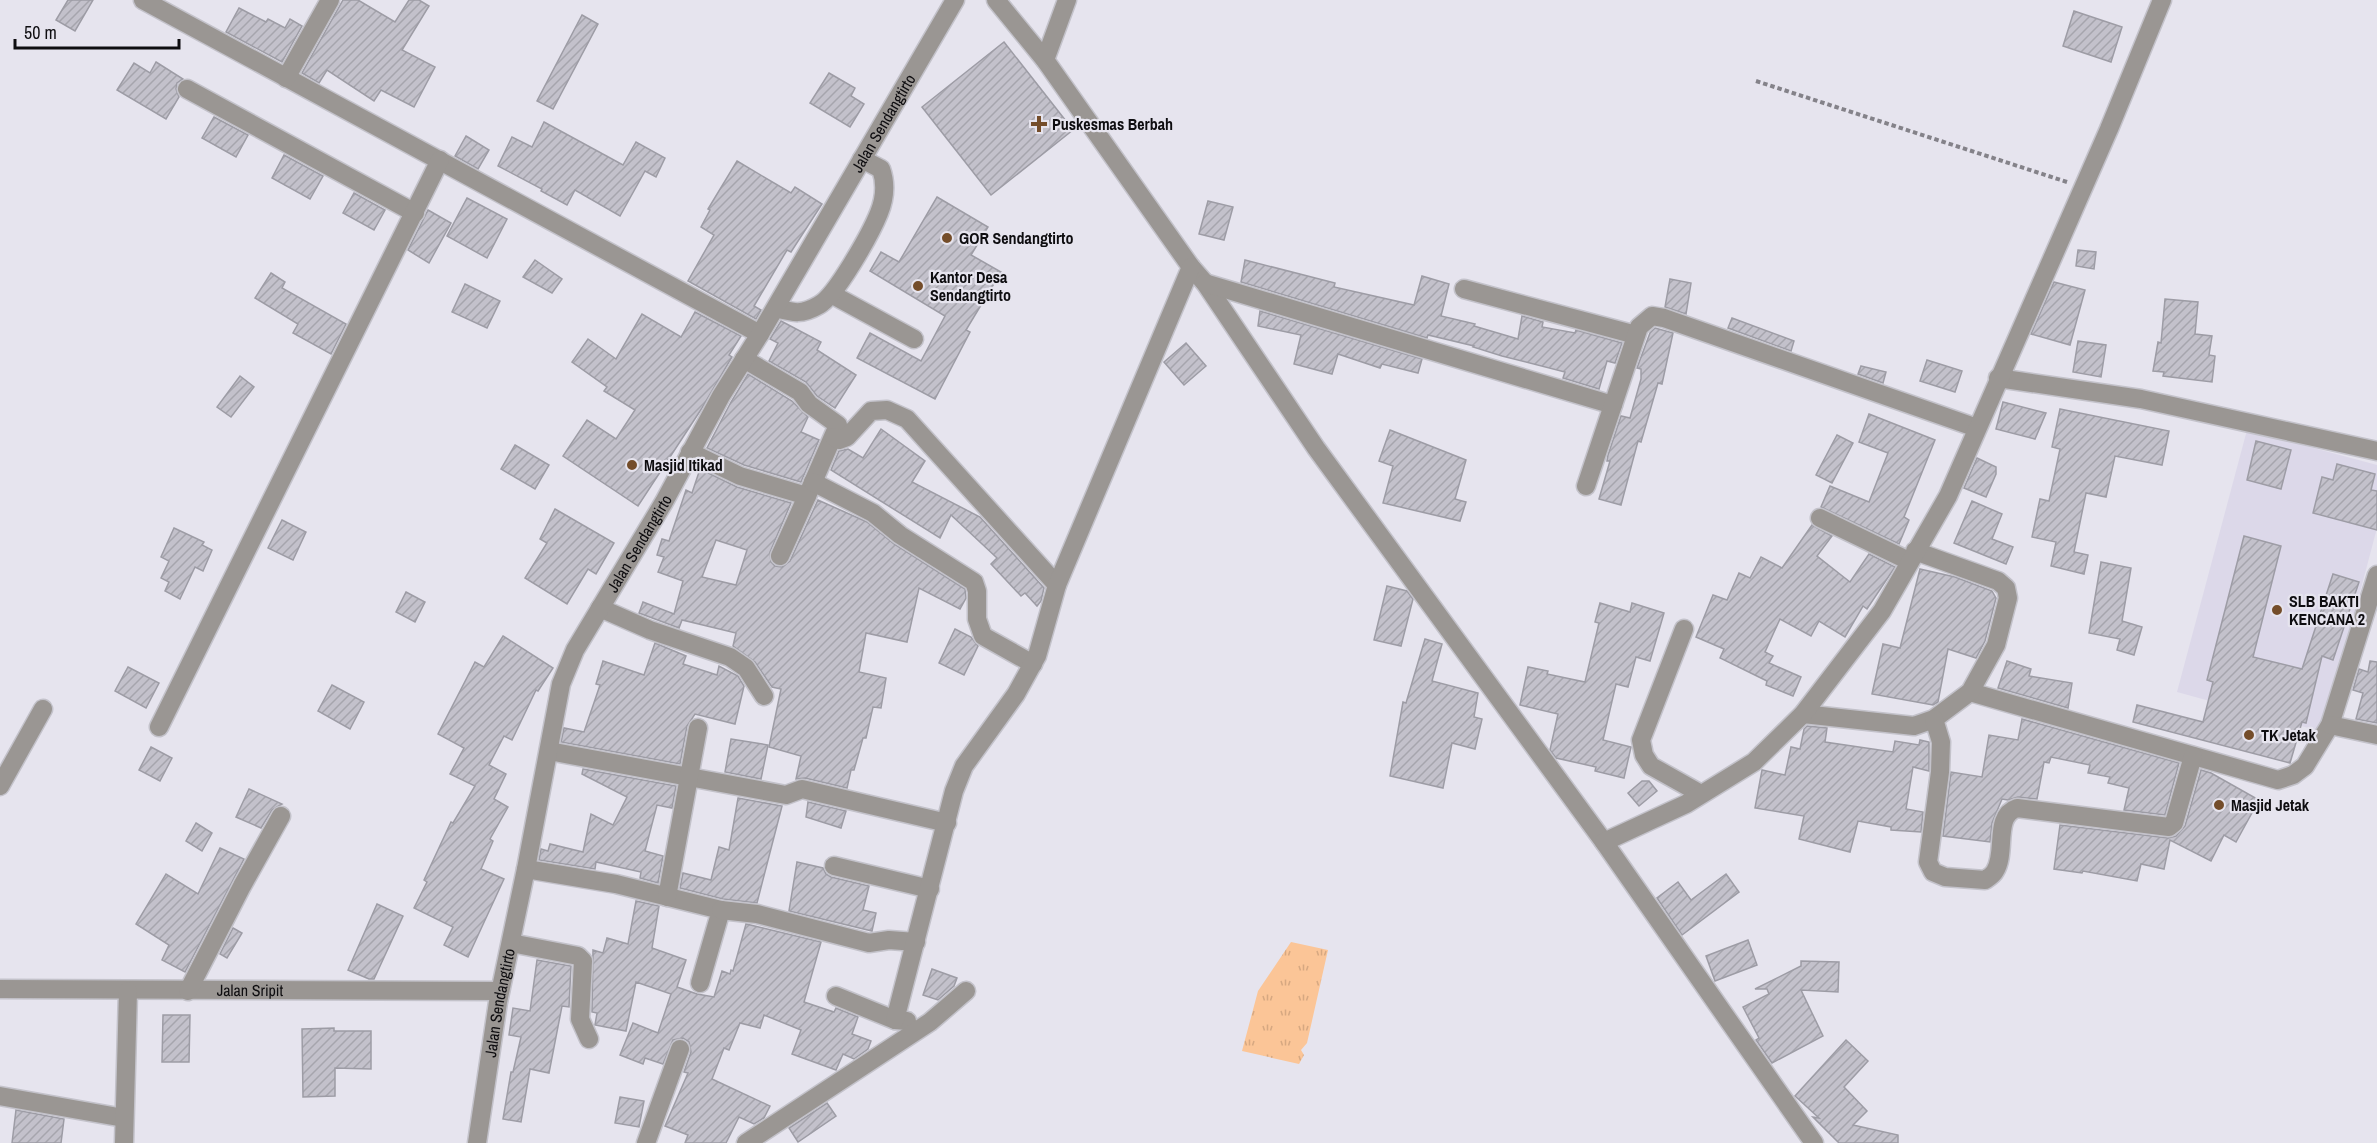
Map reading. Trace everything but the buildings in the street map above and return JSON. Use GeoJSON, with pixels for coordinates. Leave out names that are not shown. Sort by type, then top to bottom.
{"type":"FeatureCollection","features":[{"type":"Feature","properties":{"kind":"street"},"geometry":{"type":"LineString","coordinates":[[143,0],[760,334]]}},
{"type":"Feature","properties":{"kind":"street"},"geometry":{"type":"LineString","coordinates":[[286,78],[330,0]]}},
{"type":"Feature","properties":{"kind":"street","name":"Jalan Sendangtirto"},"geometry":{"type":"LineString","coordinates":[[477,1143],[500,991],[561,684],[575,650],[664,502],[690,452],[955,0]]}},
{"type":"Feature","properties":{"kind":"street"},"geometry":{"type":"LineString","coordinates":[[996,0],[1045,60],[1191,267],[1205,283],[1316,448],[1604,842],[1814,1143]]}},
{"type":"Feature","properties":{"kind":"street"},"geometry":{"type":"LineString","coordinates":[[1045,60],[1067,0]]}},
{"type":"Feature","properties":{"kind":"street"},"geometry":{"type":"LineString","coordinates":[[1604,842],[1701,794],[1754,762],[1803,714],[1882,611],[1948,496],[2162,0]]}},
{"type":"Feature","properties":{"kind":"street"},"geometry":{"type":"LineString","coordinates":[[187,89],[415,213]]}},
{"type":"Feature","properties":{"kind":"street"},"geometry":{"type":"LineString","coordinates":[[776,308],[797,314],[821,305],[833,295],[880,213],[886,183],[881,169],[862,159]]}},
{"type":"Feature","properties":{"kind":"street"},"geometry":{"type":"LineString","coordinates":[[159,727],[440,160]]}},
{"type":"Feature","properties":{"kind":"street"},"geometry":{"type":"LineString","coordinates":[[895,1020],[954,791],[964,766],[1016,694],[1033,664],[1057,585],[1191,267]]}},
{"type":"Feature","properties":{"kind":"street"},"geometry":{"type":"LineString","coordinates":[[1205,283],[1613,405]]}},
{"type":"Feature","properties":{"kind":"street"},"geometry":{"type":"LineString","coordinates":[[1464,289],[1636,335]]}},
{"type":"Feature","properties":{"kind":"street"},"geometry":{"type":"LineString","coordinates":[[833,295],[914,339]]}},
{"type":"Feature","properties":{"kind":"street"},"geometry":{"type":"LineString","coordinates":[[1586,486],[1639,327],[1644,320],[1652,316],[1664,318],[1977,428]]}},
{"type":"Feature","properties":{"kind":"street"},"geometry":{"type":"LineString","coordinates":[[744,359],[800,392],[808,404],[838,424],[780,556]]}},
{"type":"Feature","properties":{"kind":"street"},"geometry":{"type":"LineString","coordinates":[[1998,378],[2142,399],[2377,451]]}},
{"type":"Feature","properties":{"kind":"street"},"geometry":{"type":"LineString","coordinates":[[834,437],[839,440],[847,437],[871,411],[878,409],[898,413],[907,419],[1057,585]]}},
{"type":"Feature","properties":{"kind":"street"},"geometry":{"type":"LineString","coordinates":[[690,452],[740,476],[810,489],[873,513],[900,535],[974,582],[977,591],[977,620],[983,636],[1033,664]]}},
{"type":"Feature","properties":{"kind":"street"},"geometry":{"type":"LineString","coordinates":[[1803,714],[1914,726],[1934,719],[1970,692],[1996,645],[2008,598],[2006,588],[1998,581],[1912,556],[1820,518]]}},
{"type":"Feature","properties":{"kind":"street"},"geometry":{"type":"LineString","coordinates":[[1970,692],[2278,780],[2293,776],[2305,765],[2330,725],[2373,605],[2377,575]]}},
{"type":"Feature","properties":{"kind":"street"},"geometry":{"type":"LineString","coordinates":[[600,608],[650,630],[730,657],[746,668],[765,696]]}},
{"type":"Feature","properties":{"kind":"street"},"geometry":{"type":"LineString","coordinates":[[1684,628],[1641,740],[1644,755],[1651,766],[1701,794]]}},
{"type":"Feature","properties":{"kind":"street"},"geometry":{"type":"LineString","coordinates":[[0,786],[43,709]]}},
{"type":"Feature","properties":{"kind":"street"},"geometry":{"type":"LineString","coordinates":[[1934,719],[1941,742],[1940,772],[1928,861],[1933,872],[1946,877],[1984,880],[1995,872],[2000,854],[2004,818],[2009,810],[2018,808],[2169,827],[2174,823],[2193,756]]}},
{"type":"Feature","properties":{"kind":"street"},"geometry":{"type":"LineString","coordinates":[[2330,725],[2377,735]]}},
{"type":"Feature","properties":{"kind":"street"},"geometry":{"type":"LineString","coordinates":[[667,897],[698,728]]}},
{"type":"Feature","properties":{"kind":"street"},"geometry":{"type":"LineString","coordinates":[[549,751],[786,795],[802,789],[947,823]]}},
{"type":"Feature","properties":{"kind":"street"},"geometry":{"type":"LineString","coordinates":[[188,991],[281,816]]}},
{"type":"Feature","properties":{"kind":"street"},"geometry":{"type":"LineString","coordinates":[[834,866],[930,889]]}},
{"type":"Feature","properties":{"kind":"street"},"geometry":{"type":"LineString","coordinates":[[526,869],[616,884],[721,910],[757,914],[869,943],[889,940],[916,942]]}},
{"type":"Feature","properties":{"kind":"street"},"geometry":{"type":"LineString","coordinates":[[700,983],[721,910]]}},
{"type":"Feature","properties":{"kind":"street"},"geometry":{"type":"LineString","coordinates":[[511,943],[578,956],[583,961],[580,1019],[589,1039]]}},
{"type":"Feature","properties":{"kind":"street","name":"Jalan Sripit"},"geometry":{"type":"LineString","coordinates":[[0,989],[500,991]]}},
{"type":"Feature","properties":{"kind":"street"},"geometry":{"type":"LineString","coordinates":[[124,1143],[128,991]]}},
{"type":"Feature","properties":{"kind":"street"},"geometry":{"type":"LineString","coordinates":[[746,1143],[930,1022],[966,991]]}},
{"type":"Feature","properties":{"kind":"street"},"geometry":{"type":"LineString","coordinates":[[836,996],[895,1020],[930,1022]]}},
{"type":"Feature","properties":{"kind":"street"},"geometry":{"type":"LineString","coordinates":[[652,1141],[680,1049]]}},
{"type":"Feature","properties":{"kind":"street"},"geometry":{"type":"LineString","coordinates":[[0,1096],[124,1118]]}},
{"type":"Feature","properties":{"kind":"path"},"geometry":{"type":"LineString","coordinates":[[1756,81],[2083,187]]}},
{"type":"Feature","properties":{"kind":"shaded area","name":"SLB BAKTI KENCANA 2"},"geometry":{"type":"Polygon","coordinates":[[[2247,430],[2377,465],[2377,528],[2323,732],[2177,692],[2247,430]]]}},
{"type":"Feature","properties":{"kind":"green space"},"geometry":{"type":"Polygon","coordinates":[[[1291,942],[1328,950],[1307,1043],[1301,1050],[1304,1055],[1299,1064],[1242,1051],[1258,991],[1291,942]]]}},
{"type":"Feature","properties":{"kind":"place","name":"Puskesmas Berbah"},"geometry":{"type":"Point","coordinates":[1039,124]}},
{"type":"Feature","properties":{"kind":"place","name":"GOR Sendangtirto"},"geometry":{"type":"Point","coordinates":[947,238]}},
{"type":"Feature","properties":{"kind":"place","name":"Kantor Desa Sendangtirto"},"geometry":{"type":"Point","coordinates":[918,286]}},
{"type":"Feature","properties":{"kind":"place","name":"Masjid Itikad"},"geometry":{"type":"Point","coordinates":[632,465]}},
{"type":"Feature","properties":{"kind":"place","name":"SLB BAKTI KENCANA 2"},"geometry":{"type":"Point","coordinates":[2277,610]}},
{"type":"Feature","properties":{"kind":"place","name":"TK Jetak"},"geometry":{"type":"Point","coordinates":[2249,735]}},
{"type":"Feature","properties":{"kind":"place","name":"Masjid Jetak"},"geometry":{"type":"Point","coordinates":[2219,805]}}]}
